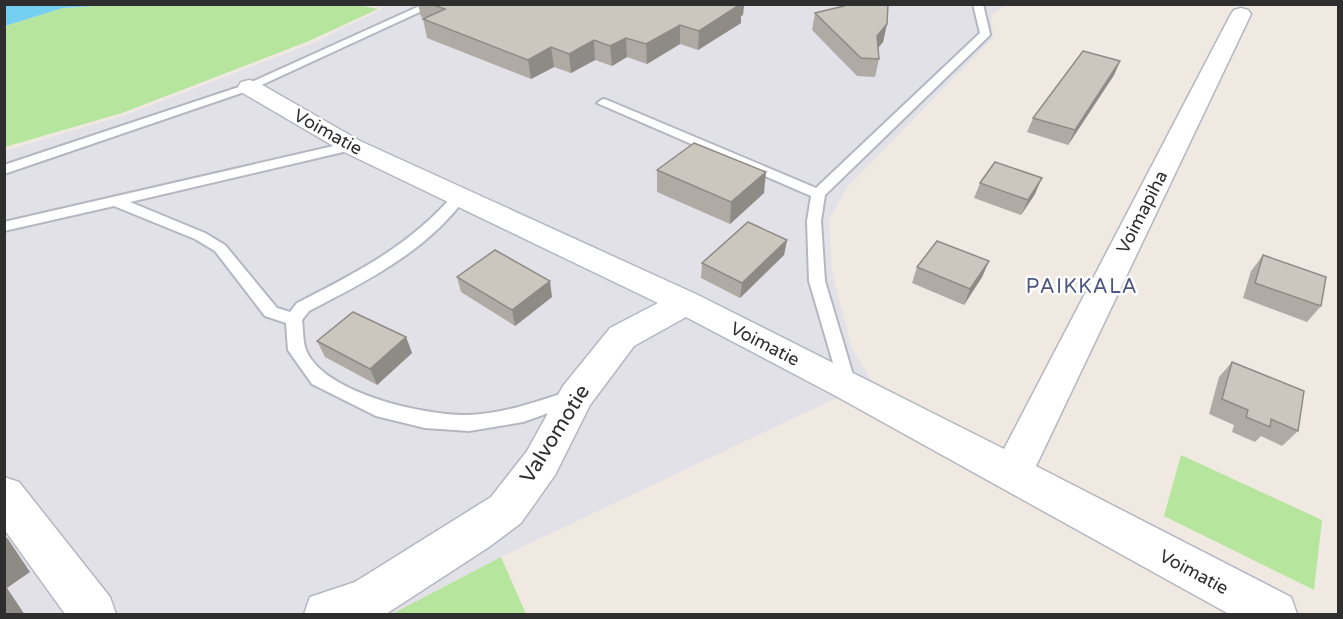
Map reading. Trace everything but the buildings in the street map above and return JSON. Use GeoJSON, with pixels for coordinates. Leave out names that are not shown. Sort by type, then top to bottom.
{"type":"FeatureCollection","features":[{"type":"Feature","properties":{"kind":"street","name":"Voimapiha"},"geometry":{"type":"LineString","coordinates":[[1011,475],[1241,14]]}},
{"type":"Feature","properties":{"kind":"street","name":"Voimatie"},"geometry":{"type":"LineString","coordinates":[[249,87],[351,146],[686,303],[847,385],[1274,615]]}},
{"type":"Feature","properties":{"kind":"street","name":"Valvomotie"},"geometry":{"type":"LineString","coordinates":[[327,615],[366,601],[474,533],[506,510],[541,463],[576,396],[622,337],[686,303]]}},
{"type":"Feature","properties":{"kind":"street"},"geometry":{"type":"LineString","coordinates":[[4,495],[93,615]]}},
{"type":"Feature","properties":{"kind":"lane"},"geometry":{"type":"LineString","coordinates":[[4,170],[249,87],[433,4]]}},
{"type":"Feature","properties":{"kind":"lane"},"geometry":{"type":"LineString","coordinates":[[847,385],[817,281],[814,220],[818,194],[985,34],[978,4]]}},
{"type":"Feature","properties":{"kind":"lane"},"geometry":{"type":"LineString","coordinates":[[603,103],[818,194]]}},
{"type":"Feature","properties":{"kind":"lane"},"geometry":{"type":"LineString","coordinates":[[4,226],[351,146]]}},
{"type":"Feature","properties":{"kind":"lane"},"geometry":{"type":"LineString","coordinates":[[459,197],[444,217],[419,240],[387,263],[303,307],[294,319],[297,350],[318,379],[386,410],[424,420],[470,423],[523,414],[576,396]]}},
{"type":"Feature","properties":{"kind":"lane"},"geometry":{"type":"LineString","coordinates":[[115,201],[200,236],[220,248],[271,312],[294,319]]}},
{"type":"Feature","properties":{"kind":"shaded area"},"geometry":{"type":"Polygon","coordinates":[[[371,5],[1005,5],[991,15],[993,38],[848,186],[829,220],[832,272],[852,349],[872,381],[501,557],[392,614],[5,614],[5,151],[125,115],[313,43],[384,8],[371,5]]]}},
{"type":"Feature","properties":{"kind":"green space"},"geometry":{"type":"Polygon","coordinates":[[[353,4],[378,9],[309,41],[122,113],[5,147],[5,26],[63,8],[111,5],[353,4]]]}},
{"type":"Feature","properties":{"kind":"green space"},"geometry":{"type":"Polygon","coordinates":[[[1181,455],[1322,520],[1314,590],[1164,516],[1181,455]]]}},
{"type":"Feature","properties":{"kind":"green space"},"geometry":{"type":"Polygon","coordinates":[[[501,557],[526,614],[392,614],[501,557]]]}},
{"type":"Feature","properties":{"kind":"water"},"geometry":{"type":"Polygon","coordinates":[[[5,4],[111,5],[63,8],[5,26],[5,4]]]}},
{"type":"Feature","properties":{"kind":"district","name":"PAIKKALA"},"geometry":{"type":"Point","coordinates":[1082,287]}}]}
